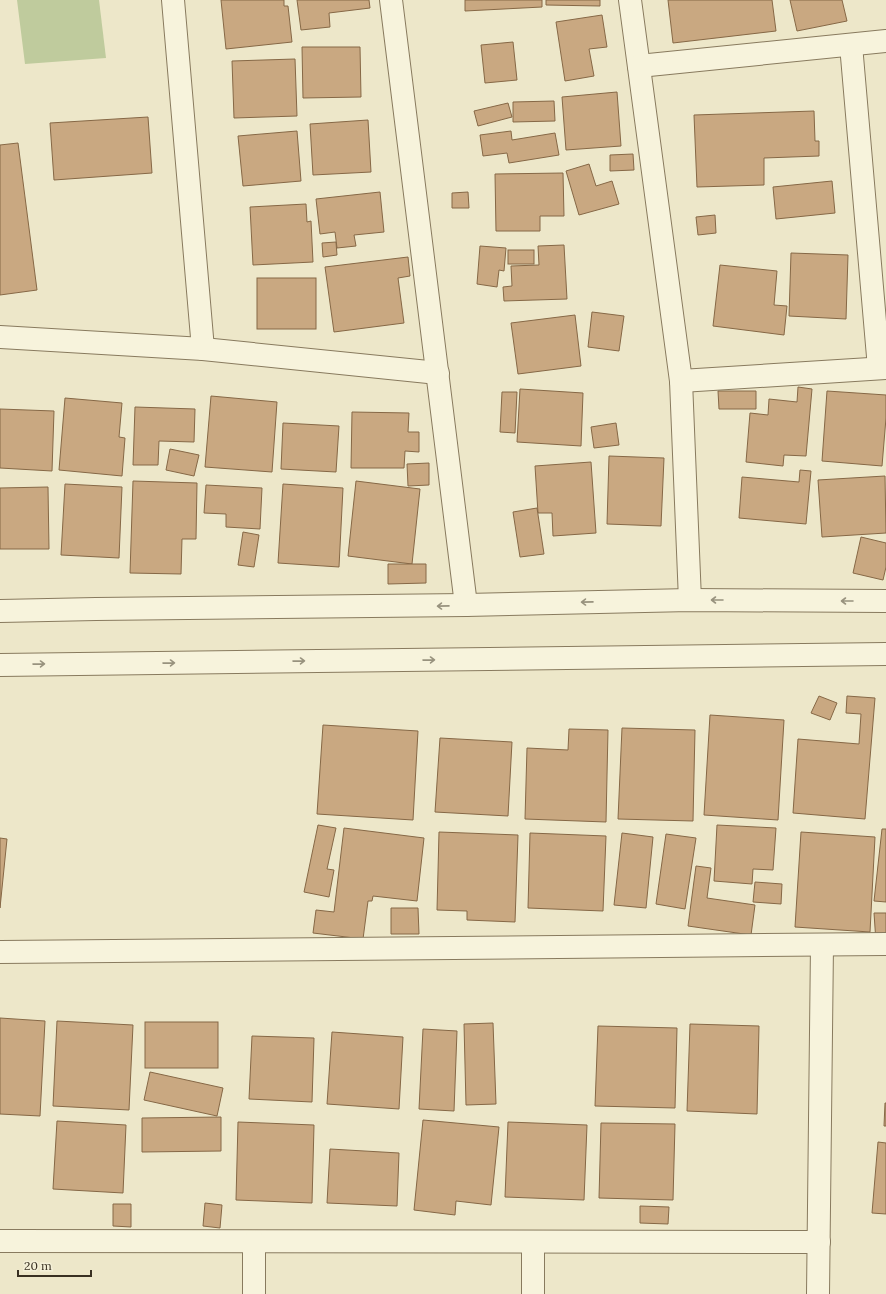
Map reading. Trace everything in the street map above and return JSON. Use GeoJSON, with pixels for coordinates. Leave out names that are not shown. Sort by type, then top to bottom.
{"type":"FeatureCollection","features":[{"type":"Feature","properties":{"kind":"street"},"geometry":{"type":"LineString","coordinates":[[173,0],[203,349]]}},
{"type":"Feature","properties":{"kind":"street"},"geometry":{"type":"LineString","coordinates":[[391,0],[466,605]]}},
{"type":"Feature","properties":{"kind":"street"},"geometry":{"type":"LineString","coordinates":[[630,0],[681,381],[690,600]]}},
{"type":"Feature","properties":{"kind":"street"},"geometry":{"type":"LineString","coordinates":[[639,66],[886,42]]}},
{"type":"Feature","properties":{"kind":"street"},"geometry":{"type":"LineString","coordinates":[[681,381],[882,368],[851,45]]}},
{"type":"Feature","properties":{"kind":"street"},"geometry":{"type":"LineString","coordinates":[[0,337],[203,349],[438,373]]}},
{"type":"Feature","properties":{"kind":"street"},"geometry":{"type":"LineString","coordinates":[[0,612],[96,609],[466,605],[690,600],[886,601]]}},
{"type":"Feature","properties":{"kind":"street"},"geometry":{"type":"LineString","coordinates":[[0,665],[886,654]]}},
{"type":"Feature","properties":{"kind":"street"},"geometry":{"type":"LineString","coordinates":[[0,952],[886,944]]}},
{"type":"Feature","properties":{"kind":"street"},"geometry":{"type":"LineString","coordinates":[[818,1294],[822,945]]}},
{"type":"Feature","properties":{"kind":"street"},"geometry":{"type":"LineString","coordinates":[[0,1241],[819,1242]]}},
{"type":"Feature","properties":{"kind":"street"},"geometry":{"type":"LineString","coordinates":[[254,1242],[254,1294]]}},
{"type":"Feature","properties":{"kind":"street"},"geometry":{"type":"LineString","coordinates":[[533,1242],[533,1294]]}},
{"type":"Feature","properties":{"kind":"green space"},"geometry":{"type":"Polygon","coordinates":[[[17,0],[99,0],[106,58],[25,64],[17,0]]]}},
{"type":"Feature","properties":{"kind":"building"},"geometry":{"type":"Polygon","coordinates":[[[221,0],[284,0],[284,6],[288,6],[292,42],[226,49],[221,0]]]}},
{"type":"Feature","properties":{"kind":"building"},"geometry":{"type":"Polygon","coordinates":[[[297,0],[369,0],[370,8],[329,13],[330,27],[301,30],[297,0]]]}},
{"type":"Feature","properties":{"kind":"building"},"geometry":{"type":"Polygon","coordinates":[[[465,0],[542,0],[542,7],[465,11],[465,0]]]}},
{"type":"Feature","properties":{"kind":"building"},"geometry":{"type":"Polygon","coordinates":[[[546,0],[600,0],[600,6],[546,5],[546,0]]]}},
{"type":"Feature","properties":{"kind":"building"},"geometry":{"type":"Polygon","coordinates":[[[668,0],[772,0],[776,31],[673,43],[668,0]]]}},
{"type":"Feature","properties":{"kind":"building"},"geometry":{"type":"Polygon","coordinates":[[[790,0],[842,0],[847,21],[797,31],[790,0]]]}},
{"type":"Feature","properties":{"kind":"building"},"geometry":{"type":"Polygon","coordinates":[[[602,15],[607,47],[589,49],[594,76],[565,81],[556,22],[602,15]]]}},
{"type":"Feature","properties":{"kind":"building"},"geometry":{"type":"Polygon","coordinates":[[[513,42],[517,80],[485,83],[481,45],[513,42]]]}},
{"type":"Feature","properties":{"kind":"building"},"geometry":{"type":"Polygon","coordinates":[[[302,47],[360,47],[361,97],[303,98],[302,47]]]}},
{"type":"Feature","properties":{"kind":"building"},"geometry":{"type":"Polygon","coordinates":[[[295,59],[297,116],[234,118],[232,61],[295,59]]]}},
{"type":"Feature","properties":{"kind":"building"},"geometry":{"type":"Polygon","coordinates":[[[617,92],[621,146],[566,150],[562,97],[617,92]]]}},
{"type":"Feature","properties":{"kind":"building"},"geometry":{"type":"Polygon","coordinates":[[[554,101],[555,121],[513,122],[513,102],[554,101]]]}},
{"type":"Feature","properties":{"kind":"building"},"geometry":{"type":"Polygon","coordinates":[[[508,103],[512,117],[478,126],[474,111],[508,103]]]}},
{"type":"Feature","properties":{"kind":"building"},"geometry":{"type":"Polygon","coordinates":[[[814,111],[815,141],[819,141],[819,156],[764,158],[764,185],[697,187],[694,115],[814,111]]]}},
{"type":"Feature","properties":{"kind":"building"},"geometry":{"type":"Polygon","coordinates":[[[148,117],[152,173],[54,180],[50,123],[148,117]]]}},
{"type":"Feature","properties":{"kind":"building"},"geometry":{"type":"Polygon","coordinates":[[[368,120],[371,172],[313,175],[310,124],[368,120]]]}},
{"type":"Feature","properties":{"kind":"building"},"geometry":{"type":"Polygon","coordinates":[[[297,131],[301,181],[243,186],[238,136],[297,131]]]}},
{"type":"Feature","properties":{"kind":"building"},"geometry":{"type":"Polygon","coordinates":[[[511,131],[512,140],[555,133],[559,155],[509,163],[507,153],[483,156],[480,135],[511,131]]]}},
{"type":"Feature","properties":{"kind":"building"},"geometry":{"type":"Polygon","coordinates":[[[18,143],[37,290],[0,295],[0,145],[18,143]]]}},
{"type":"Feature","properties":{"kind":"building"},"geometry":{"type":"Polygon","coordinates":[[[633,154],[634,170],[610,171],[610,155],[633,154]]]}},
{"type":"Feature","properties":{"kind":"building"},"geometry":{"type":"Polygon","coordinates":[[[589,164],[596,186],[612,181],[619,204],[579,215],[566,171],[589,164]]]}},
{"type":"Feature","properties":{"kind":"building"},"geometry":{"type":"Polygon","coordinates":[[[563,173],[564,216],[540,216],[540,231],[496,231],[495,174],[563,173]]]}},
{"type":"Feature","properties":{"kind":"building"},"geometry":{"type":"Polygon","coordinates":[[[832,181],[835,213],[776,219],[773,187],[832,181]]]}},
{"type":"Feature","properties":{"kind":"building"},"geometry":{"type":"Polygon","coordinates":[[[380,192],[384,232],[354,235],[356,246],[337,248],[335,232],[320,234],[316,199],[380,192]]]}},
{"type":"Feature","properties":{"kind":"building"},"geometry":{"type":"Polygon","coordinates":[[[468,192],[469,208],[452,208],[452,193],[468,192]]]}},
{"type":"Feature","properties":{"kind":"building"},"geometry":{"type":"Polygon","coordinates":[[[306,204],[307,222],[311,221],[313,262],[253,265],[250,207],[306,204]]]}},
{"type":"Feature","properties":{"kind":"building"},"geometry":{"type":"Polygon","coordinates":[[[715,215],[716,233],[698,235],[696,217],[715,215]]]}},
{"type":"Feature","properties":{"kind":"building"},"geometry":{"type":"Polygon","coordinates":[[[336,242],[337,255],[323,257],[322,243],[336,242]]]}},
{"type":"Feature","properties":{"kind":"building"},"geometry":{"type":"Polygon","coordinates":[[[564,245],[567,299],[504,301],[503,287],[512,286],[511,266],[539,265],[538,246],[564,245]]]}},
{"type":"Feature","properties":{"kind":"building"},"geometry":{"type":"Polygon","coordinates":[[[480,246],[506,248],[504,271],[499,270],[497,287],[477,284],[480,246]]]}},
{"type":"Feature","properties":{"kind":"building"},"geometry":{"type":"Polygon","coordinates":[[[508,250],[534,250],[534,264],[508,264],[508,250]]]}},
{"type":"Feature","properties":{"kind":"building"},"geometry":{"type":"Polygon","coordinates":[[[791,253],[848,255],[846,319],[789,316],[791,253]]]}},
{"type":"Feature","properties":{"kind":"building"},"geometry":{"type":"Polygon","coordinates":[[[408,257],[410,276],[398,278],[404,323],[334,332],[325,267],[408,257]]]}},
{"type":"Feature","properties":{"kind":"building"},"geometry":{"type":"Polygon","coordinates":[[[720,265],[777,271],[774,305],[787,306],[784,335],[713,326],[720,265]]]}},
{"type":"Feature","properties":{"kind":"building"},"geometry":{"type":"Polygon","coordinates":[[[257,278],[316,278],[316,329],[257,329],[257,278]]]}},
{"type":"Feature","properties":{"kind":"building"},"geometry":{"type":"Polygon","coordinates":[[[592,312],[624,316],[619,351],[588,347],[592,312]]]}},
{"type":"Feature","properties":{"kind":"building"},"geometry":{"type":"Polygon","coordinates":[[[575,315],[581,366],[518,374],[511,323],[575,315]]]}},
{"type":"Feature","properties":{"kind":"building"},"geometry":{"type":"Polygon","coordinates":[[[798,387],[812,389],[806,456],[784,455],[783,466],[746,462],[750,413],[768,415],[769,399],[797,402],[798,387]]]}},
{"type":"Feature","properties":{"kind":"building"},"geometry":{"type":"Polygon","coordinates":[[[520,389],[583,393],[581,446],[517,442],[520,389]]]}},
{"type":"Feature","properties":{"kind":"building"},"geometry":{"type":"Polygon","coordinates":[[[718,391],[756,391],[756,409],[719,409],[718,391]]]}},
{"type":"Feature","properties":{"kind":"building"},"geometry":{"type":"Polygon","coordinates":[[[827,391],[886,395],[886,418],[882,466],[822,461],[827,391]]]}},
{"type":"Feature","properties":{"kind":"building"},"geometry":{"type":"Polygon","coordinates":[[[502,392],[517,392],[515,433],[500,432],[502,392]]]}},
{"type":"Feature","properties":{"kind":"building"},"geometry":{"type":"Polygon","coordinates":[[[211,396],[277,402],[272,472],[205,467],[211,396]]]}},
{"type":"Feature","properties":{"kind":"building"},"geometry":{"type":"Polygon","coordinates":[[[65,398],[122,403],[119,437],[125,438],[122,476],[59,470],[65,398]]]}},
{"type":"Feature","properties":{"kind":"building"},"geometry":{"type":"Polygon","coordinates":[[[135,407],[195,409],[194,442],[159,441],[158,465],[133,465],[135,407]]]}},
{"type":"Feature","properties":{"kind":"building"},"geometry":{"type":"Polygon","coordinates":[[[0,409],[54,411],[52,471],[0,468],[0,409]]]}},
{"type":"Feature","properties":{"kind":"building"},"geometry":{"type":"Polygon","coordinates":[[[352,412],[409,413],[408,432],[419,432],[419,452],[405,451],[404,468],[351,468],[352,412]]]}},
{"type":"Feature","properties":{"kind":"building"},"geometry":{"type":"Polygon","coordinates":[[[283,423],[339,426],[336,472],[281,469],[283,423]]]}},
{"type":"Feature","properties":{"kind":"building"},"geometry":{"type":"Polygon","coordinates":[[[616,423],[619,445],[594,448],[591,427],[616,423]]]}},
{"type":"Feature","properties":{"kind":"building"},"geometry":{"type":"Polygon","coordinates":[[[170,449],[199,455],[194,476],[166,470],[170,449]]]}},
{"type":"Feature","properties":{"kind":"building"},"geometry":{"type":"Polygon","coordinates":[[[609,456],[664,458],[661,526],[607,524],[609,456]]]}},
{"type":"Feature","properties":{"kind":"building"},"geometry":{"type":"Polygon","coordinates":[[[591,462],[596,533],[553,536],[552,513],[538,513],[535,466],[591,462]]]}},
{"type":"Feature","properties":{"kind":"building"},"geometry":{"type":"Polygon","coordinates":[[[429,463],[429,485],[408,486],[407,464],[429,463]]]}},
{"type":"Feature","properties":{"kind":"building"},"geometry":{"type":"Polygon","coordinates":[[[800,470],[811,471],[806,524],[739,518],[742,477],[799,482],[800,470]]]}},
{"type":"Feature","properties":{"kind":"building"},"geometry":{"type":"Polygon","coordinates":[[[885,476],[886,533],[822,537],[818,480],[885,476]]]}},
{"type":"Feature","properties":{"kind":"building"},"geometry":{"type":"Polygon","coordinates":[[[133,481],[197,483],[196,539],[182,539],[181,574],[130,573],[133,481]]]}},
{"type":"Feature","properties":{"kind":"building"},"geometry":{"type":"Polygon","coordinates":[[[356,481],[420,489],[412,564],[348,556],[356,481]]]}},
{"type":"Feature","properties":{"kind":"building"},"geometry":{"type":"Polygon","coordinates":[[[65,484],[122,487],[119,558],[61,555],[65,484]]]}},
{"type":"Feature","properties":{"kind":"building"},"geometry":{"type":"Polygon","coordinates":[[[283,484],[343,488],[339,567],[278,563],[283,484]]]}},
{"type":"Feature","properties":{"kind":"building"},"geometry":{"type":"Polygon","coordinates":[[[206,485],[262,488],[260,529],[226,527],[226,514],[204,513],[206,485]]]}},
{"type":"Feature","properties":{"kind":"building"},"geometry":{"type":"Polygon","coordinates":[[[48,487],[49,549],[0,549],[0,488],[48,487]]]}},
{"type":"Feature","properties":{"kind":"building"},"geometry":{"type":"Polygon","coordinates":[[[537,508],[544,554],[520,557],[513,512],[537,508]]]}},
{"type":"Feature","properties":{"kind":"building"},"geometry":{"type":"Polygon","coordinates":[[[243,532],[259,535],[254,567],[238,565],[243,532]]]}},
{"type":"Feature","properties":{"kind":"building"},"geometry":{"type":"Polygon","coordinates":[[[861,537],[886,543],[886,567],[883,580],[853,573],[861,537]]]}},
{"type":"Feature","properties":{"kind":"building"},"geometry":{"type":"Polygon","coordinates":[[[388,564],[426,564],[426,583],[388,584],[388,564]]]}},
{"type":"Feature","properties":{"kind":"building"},"geometry":{"type":"Polygon","coordinates":[[[819,696],[837,703],[830,720],[811,713],[819,696]]]}},
{"type":"Feature","properties":{"kind":"building"},"geometry":{"type":"Polygon","coordinates":[[[847,696],[875,698],[865,819],[793,813],[798,739],[859,744],[861,714],[846,713],[847,696]]]}},
{"type":"Feature","properties":{"kind":"building"},"geometry":{"type":"Polygon","coordinates":[[[710,715],[784,720],[778,820],[704,815],[710,715]]]}},
{"type":"Feature","properties":{"kind":"building"},"geometry":{"type":"Polygon","coordinates":[[[323,725],[418,731],[413,820],[317,814],[323,725]]]}},
{"type":"Feature","properties":{"kind":"building"},"geometry":{"type":"Polygon","coordinates":[[[622,728],[695,730],[693,821],[618,819],[622,728]]]}},
{"type":"Feature","properties":{"kind":"building"},"geometry":{"type":"Polygon","coordinates":[[[569,729],[608,730],[606,822],[525,819],[527,748],[568,750],[569,729]]]}},
{"type":"Feature","properties":{"kind":"building"},"geometry":{"type":"Polygon","coordinates":[[[440,738],[512,742],[508,816],[435,812],[440,738]]]}},
{"type":"Feature","properties":{"kind":"building"},"geometry":{"type":"Polygon","coordinates":[[[318,825],[336,828],[327,869],[334,870],[329,897],[304,892],[318,825]]]}},
{"type":"Feature","properties":{"kind":"building"},"geometry":{"type":"Polygon","coordinates":[[[717,825],[776,828],[773,870],[753,869],[752,884],[714,881],[717,825]]]}},
{"type":"Feature","properties":{"kind":"building"},"geometry":{"type":"Polygon","coordinates":[[[344,828],[424,838],[417,901],[373,896],[372,901],[368,901],[363,939],[313,933],[316,910],[334,912],[344,828]]]}},
{"type":"Feature","properties":{"kind":"building"},"geometry":{"type":"Polygon","coordinates":[[[882,829],[886,829],[886,902],[874,901],[882,829]]]}},
{"type":"Feature","properties":{"kind":"building"},"geometry":{"type":"Polygon","coordinates":[[[439,832],[518,835],[515,922],[467,920],[467,911],[437,910],[439,832]]]}},
{"type":"Feature","properties":{"kind":"building"},"geometry":{"type":"Polygon","coordinates":[[[801,832],[875,837],[870,932],[795,927],[801,832]]]}},
{"type":"Feature","properties":{"kind":"building"},"geometry":{"type":"Polygon","coordinates":[[[530,833],[606,836],[603,911],[528,908],[530,833]]]}},
{"type":"Feature","properties":{"kind":"building"},"geometry":{"type":"Polygon","coordinates":[[[622,833],[653,837],[646,908],[614,905],[622,833]]]}},
{"type":"Feature","properties":{"kind":"building"},"geometry":{"type":"Polygon","coordinates":[[[666,834],[696,838],[685,909],[656,904],[666,834]]]}},
{"type":"Feature","properties":{"kind":"building"},"geometry":{"type":"Polygon","coordinates":[[[0,838],[7,839],[0,908],[0,838]]]}},
{"type":"Feature","properties":{"kind":"building"},"geometry":{"type":"Polygon","coordinates":[[[696,866],[711,868],[707,898],[755,905],[751,935],[688,926],[696,866]]]}},
{"type":"Feature","properties":{"kind":"building"},"geometry":{"type":"Polygon","coordinates":[[[755,882],[782,884],[781,904],[753,902],[755,882]]]}},
{"type":"Feature","properties":{"kind":"building"},"geometry":{"type":"Polygon","coordinates":[[[391,908],[418,908],[419,934],[391,934],[391,908]]]}},
{"type":"Feature","properties":{"kind":"building"},"geometry":{"type":"Polygon","coordinates":[[[874,913],[886,913],[886,941],[876,942],[874,913]]]}},
{"type":"Feature","properties":{"kind":"building"},"geometry":{"type":"Polygon","coordinates":[[[0,1018],[45,1021],[40,1116],[0,1114],[0,1018]]]}},
{"type":"Feature","properties":{"kind":"building"},"geometry":{"type":"Polygon","coordinates":[[[57,1021],[133,1025],[129,1110],[53,1106],[57,1021]]]}},
{"type":"Feature","properties":{"kind":"building"},"geometry":{"type":"Polygon","coordinates":[[[145,1022],[218,1022],[218,1068],[145,1068],[145,1022]]]}},
{"type":"Feature","properties":{"kind":"building"},"geometry":{"type":"Polygon","coordinates":[[[493,1023],[496,1104],[466,1105],[464,1024],[493,1023]]]}},
{"type":"Feature","properties":{"kind":"building"},"geometry":{"type":"Polygon","coordinates":[[[690,1024],[759,1026],[757,1114],[687,1111],[690,1024]]]}},
{"type":"Feature","properties":{"kind":"building"},"geometry":{"type":"Polygon","coordinates":[[[598,1026],[677,1028],[675,1108],[595,1106],[598,1026]]]}},
{"type":"Feature","properties":{"kind":"building"},"geometry":{"type":"Polygon","coordinates":[[[423,1029],[457,1031],[454,1111],[419,1109],[423,1029]]]}},
{"type":"Feature","properties":{"kind":"building"},"geometry":{"type":"Polygon","coordinates":[[[332,1032],[403,1037],[399,1109],[327,1104],[332,1032]]]}},
{"type":"Feature","properties":{"kind":"building"},"geometry":{"type":"Polygon","coordinates":[[[252,1036],[314,1038],[312,1102],[249,1099],[252,1036]]]}},
{"type":"Feature","properties":{"kind":"building"},"geometry":{"type":"Polygon","coordinates":[[[150,1072],[223,1088],[217,1116],[144,1100],[150,1072]]]}},
{"type":"Feature","properties":{"kind":"building"},"geometry":{"type":"Polygon","coordinates":[[[885,1103],[886,1126],[884,1126],[885,1103]]]}},
{"type":"Feature","properties":{"kind":"building"},"geometry":{"type":"Polygon","coordinates":[[[221,1117],[221,1151],[142,1152],[142,1118],[221,1117]]]}},
{"type":"Feature","properties":{"kind":"building"},"geometry":{"type":"Polygon","coordinates":[[[423,1120],[499,1127],[491,1205],[456,1201],[455,1215],[414,1210],[423,1120]]]}},
{"type":"Feature","properties":{"kind":"building"},"geometry":{"type":"Polygon","coordinates":[[[57,1121],[126,1125],[123,1193],[53,1189],[57,1121]]]}},
{"type":"Feature","properties":{"kind":"building"},"geometry":{"type":"Polygon","coordinates":[[[238,1122],[314,1125],[312,1203],[236,1200],[238,1122]]]}},
{"type":"Feature","properties":{"kind":"building"},"geometry":{"type":"Polygon","coordinates":[[[508,1122],[587,1125],[584,1200],[505,1197],[508,1122]]]}},
{"type":"Feature","properties":{"kind":"building"},"geometry":{"type":"Polygon","coordinates":[[[601,1123],[675,1124],[673,1200],[599,1198],[601,1123]]]}},
{"type":"Feature","properties":{"kind":"building"},"geometry":{"type":"Polygon","coordinates":[[[878,1142],[886,1143],[886,1214],[872,1213],[878,1142]]]}},
{"type":"Feature","properties":{"kind":"building"},"geometry":{"type":"Polygon","coordinates":[[[330,1149],[399,1153],[397,1206],[327,1203],[330,1149]]]}},
{"type":"Feature","properties":{"kind":"building"},"geometry":{"type":"Polygon","coordinates":[[[205,1203],[222,1205],[220,1228],[203,1226],[205,1203]]]}},
{"type":"Feature","properties":{"kind":"building"},"geometry":{"type":"Polygon","coordinates":[[[113,1204],[131,1204],[131,1227],[113,1226],[113,1204]]]}},
{"type":"Feature","properties":{"kind":"building"},"geometry":{"type":"Polygon","coordinates":[[[640,1206],[669,1207],[668,1224],[640,1223],[640,1206]]]}}]}
